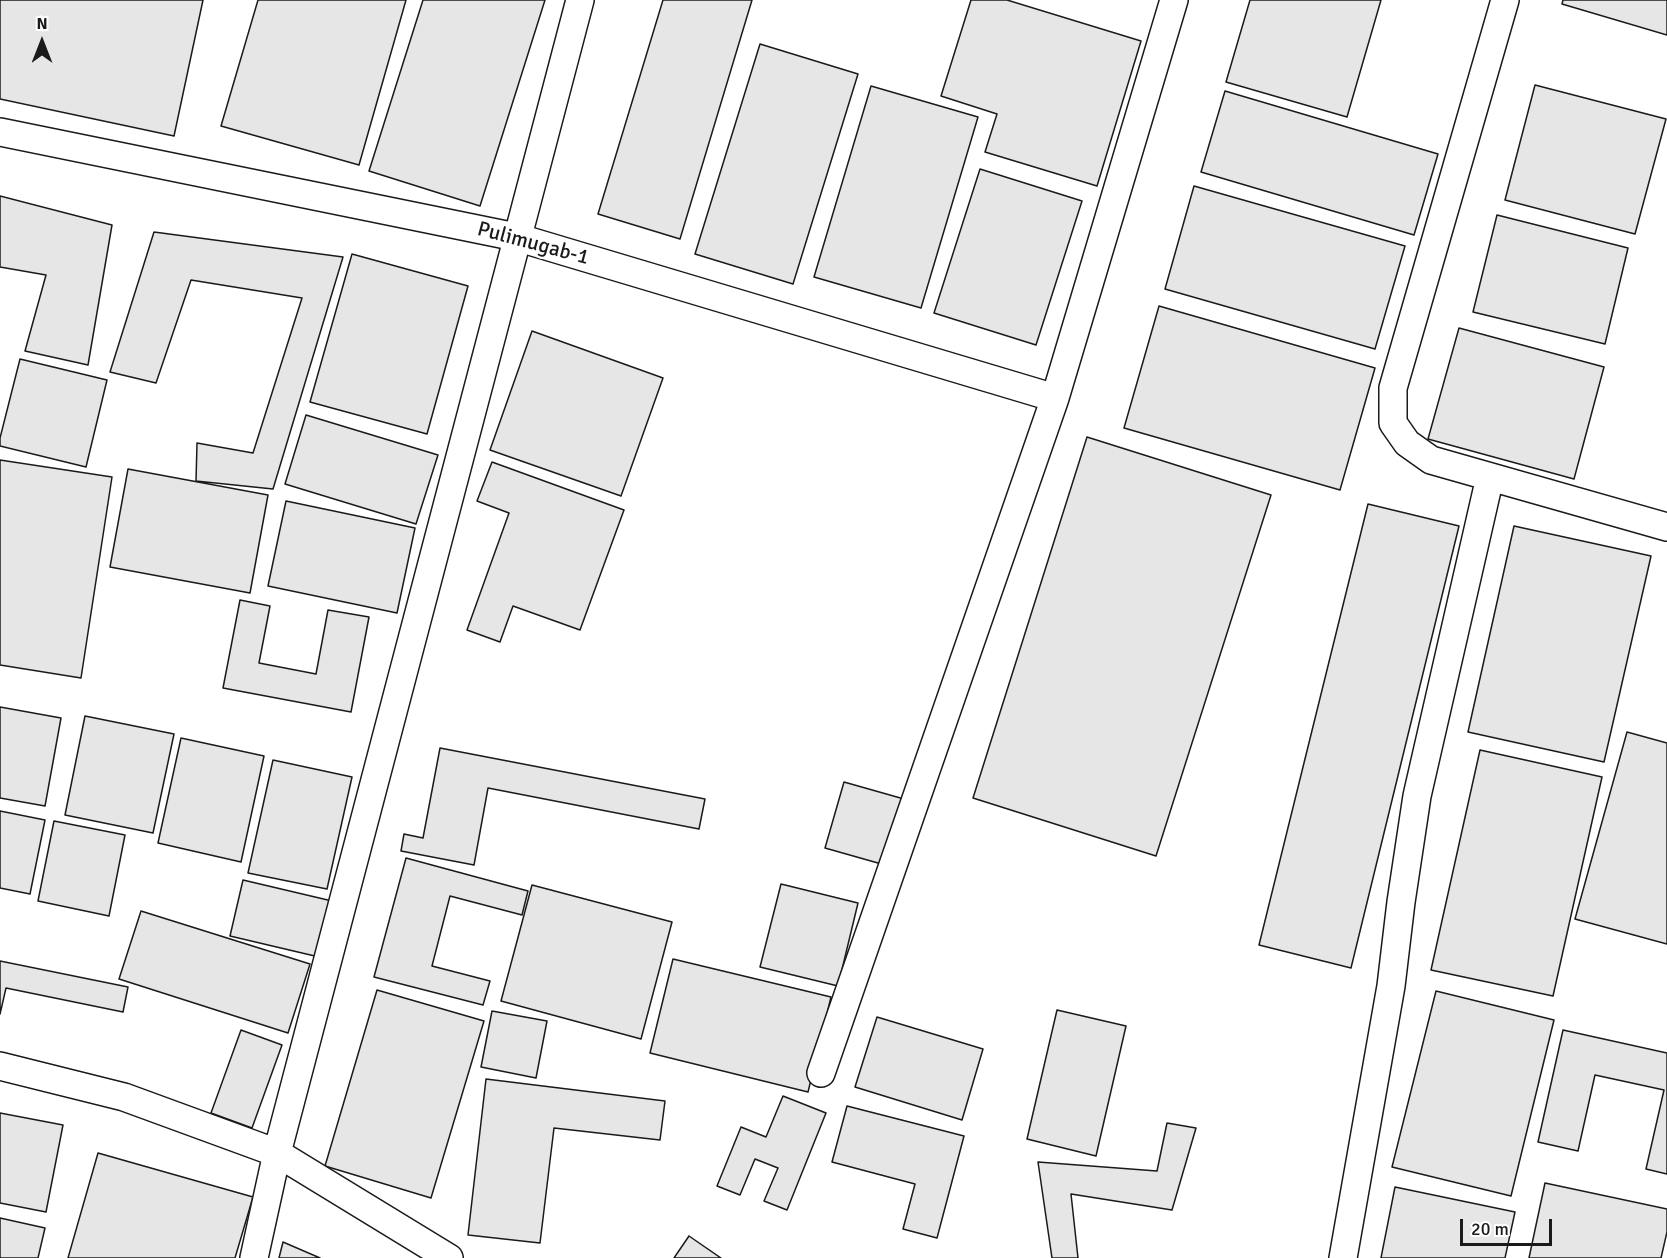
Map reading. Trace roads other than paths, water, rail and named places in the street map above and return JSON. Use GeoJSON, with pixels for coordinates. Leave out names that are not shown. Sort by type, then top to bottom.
{"type":"FeatureCollection","features":[{"type":"Feature","properties":{"kind":"street"},"geometry":{"type":"LineString","coordinates":[[254,1258],[277,1152],[580,0]]}},
{"type":"Feature","properties":{"kind":"street"},"geometry":{"type":"LineString","coordinates":[[821,1073],[1055,398],[1174,0]]}},
{"type":"Feature","properties":{"kind":"street"},"geometry":{"type":"LineString","coordinates":[[1505,0],[1393,388],[1393,423],[1407,443],[1431,460],[1667,527]]}},
{"type":"Feature","properties":{"kind":"street","name":"Pulimugab-1"},"geometry":{"type":"LineString","coordinates":[[0,132],[516,237],[1055,398]]}},
{"type":"Feature","properties":{"kind":"street"},"geometry":{"type":"LineString","coordinates":[[1343,1258],[1392,986],[1401,902],[1417,796],[1490,477]]}},
{"type":"Feature","properties":{"kind":"street"},"geometry":{"type":"LineString","coordinates":[[0,1066],[124,1096],[277,1152],[448,1258]]}}]}
